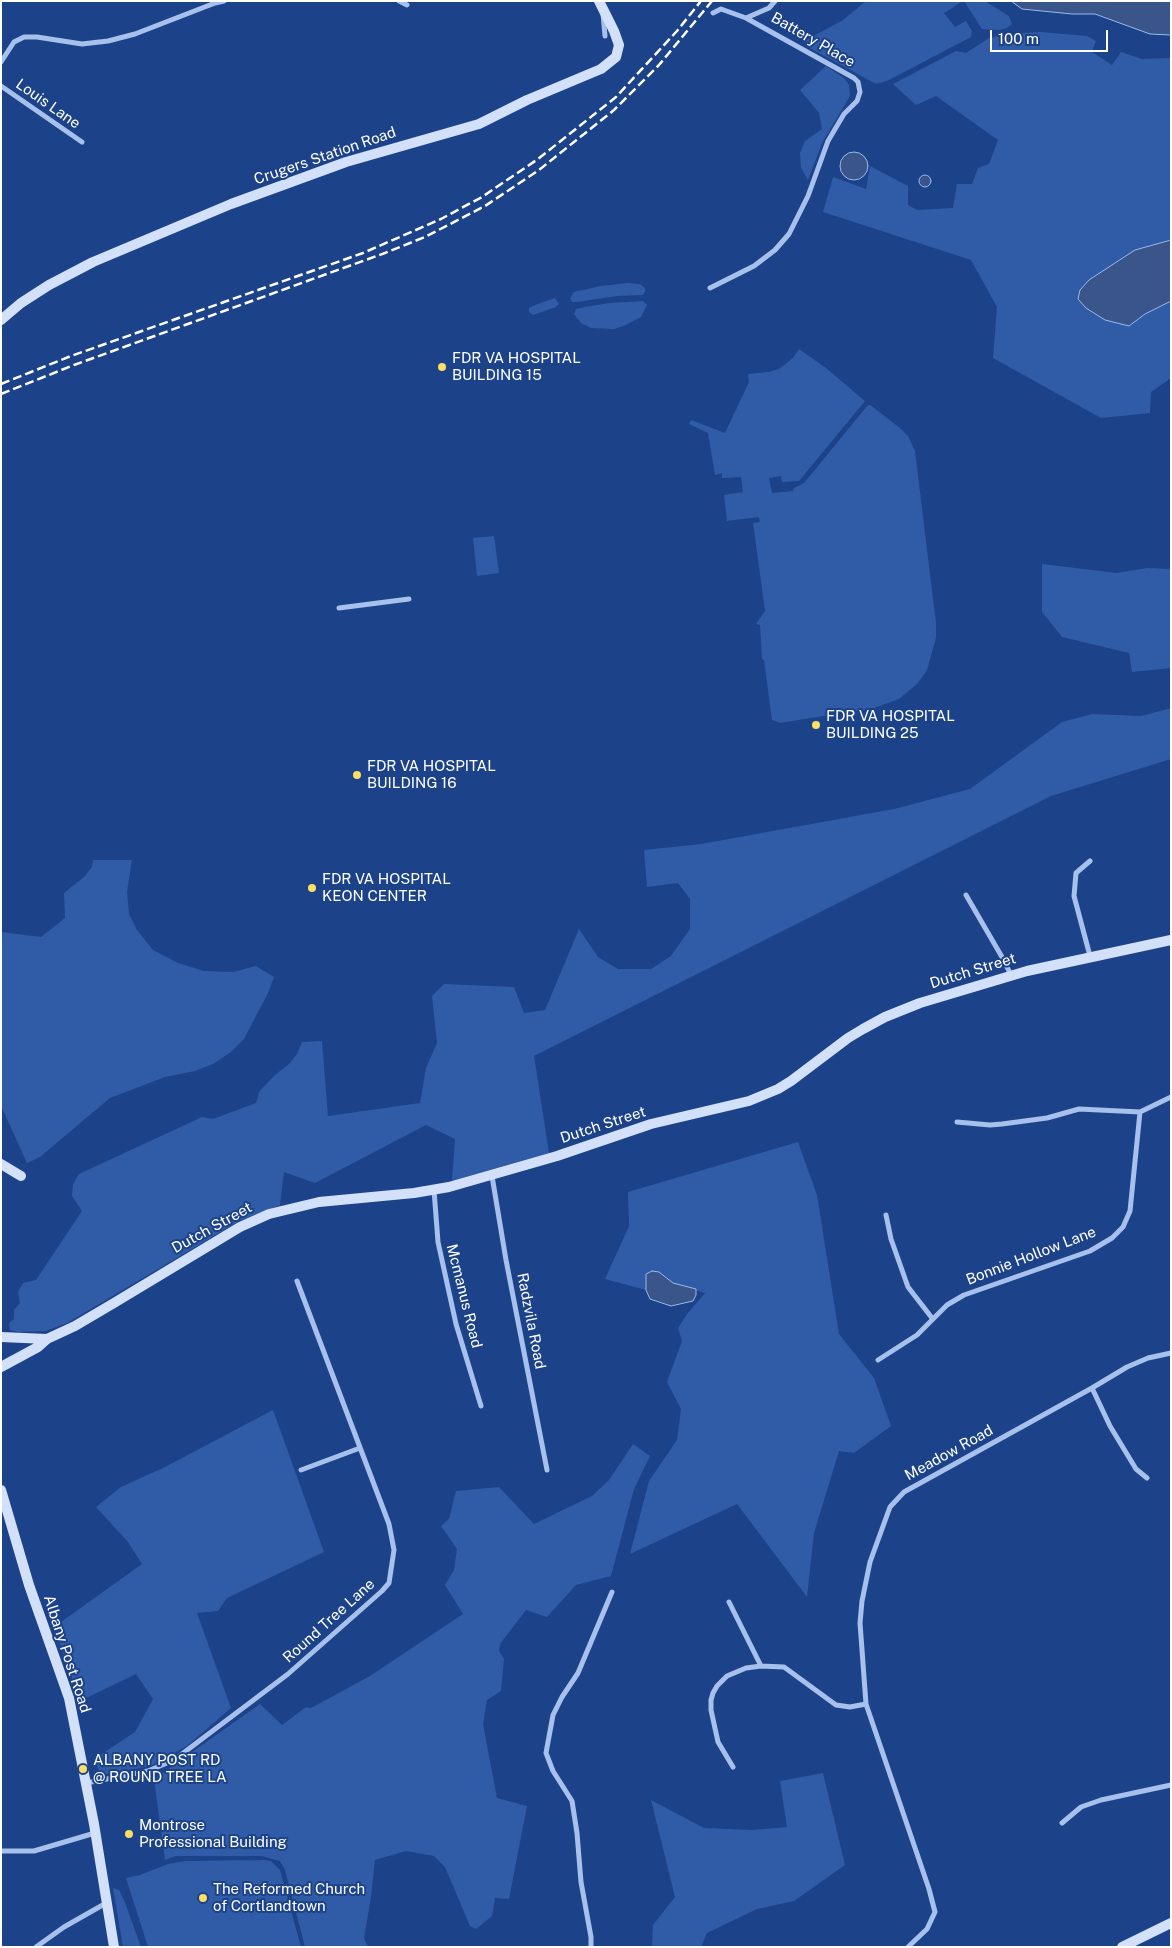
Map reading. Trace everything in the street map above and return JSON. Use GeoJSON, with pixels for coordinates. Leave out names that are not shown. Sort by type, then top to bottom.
{"type":"FeatureCollection","features":[{"type":"Feature","properties":{"kind":"street"},"geometry":{"type":"LineString","coordinates":[[1,62],[14,42],[24,37],[37,37],[82,44],[108,41],[135,34],[224,1]]}},
{"type":"Feature","properties":{"kind":"street"},"geometry":{"type":"LineString","coordinates":[[399,1],[407,5]]}},
{"type":"Feature","properties":{"kind":"street","name":"Battery Place"},"geometry":{"type":"LineString","coordinates":[[746,18],[769,8],[775,1]]}},
{"type":"Feature","properties":{"kind":"street"},"geometry":{"type":"LineString","coordinates":[[601,5],[605,36]]}},
{"type":"Feature","properties":{"kind":"street","name":"Crugers Station Road"},"geometry":{"type":"LineString","coordinates":[[1,320],[21,303],[49,285],[93,262],[224,207],[346,162],[479,124],[527,100],[601,69],[616,58],[619,45],[601,5]]}},
{"type":"Feature","properties":{"kind":"street","name":"Battery Place"},"geometry":{"type":"LineString","coordinates":[[710,288],[754,266],[775,250],[789,234],[808,196],[828,141],[844,114],[857,100],[860,92],[858,82],[854,78],[746,18],[721,9],[714,13]]}},
{"type":"Feature","properties":{"kind":"street","name":"Louis Lane"},"geometry":{"type":"LineString","coordinates":[[1,86],[82,142]]}},
{"type":"Feature","properties":{"kind":"street"},"geometry":{"type":"LineString","coordinates":[[339,608],[408,599]]}},
{"type":"Feature","properties":{"kind":"street"},"geometry":{"type":"LineString","coordinates":[[1090,861],[1076,874],[1074,896],[1090,956]]}},
{"type":"Feature","properties":{"kind":"street"},"geometry":{"type":"LineString","coordinates":[[966,894],[1011,975]]}},
{"type":"Feature","properties":{"kind":"street","name":"Dutch Street"},"geometry":{"type":"LineString","coordinates":[[1,1367],[38,1347],[47,1339],[75,1326],[240,1227],[269,1214],[319,1202],[434,1190],[492,1176],[651,1124],[732,1106],[764,1096],[791,1081],[848,1038],[885,1017],[920,1003],[1011,975],[1090,956],[1171,940]]}},
{"type":"Feature","properties":{"kind":"street"},"geometry":{"type":"LineString","coordinates":[[957,1122],[990,1125],[1002,1124],[1047,1118],[1079,1109],[1140,1112],[1171,1097]]}},
{"type":"Feature","properties":{"kind":"street","name":"Bonnie Hollow Lane"},"geometry":{"type":"LineString","coordinates":[[878,1360],[916,1335],[947,1305],[964,1295],[1090,1251],[1112,1238],[1123,1227],[1130,1211],[1140,1112]]}},
{"type":"Feature","properties":{"kind":"street"},"geometry":{"type":"LineString","coordinates":[[1,1164],[21,1176]]}},
{"type":"Feature","properties":{"kind":"street","name":"Radzvila Road"},"geometry":{"type":"LineString","coordinates":[[492,1176],[506,1260],[547,1470]]}},
{"type":"Feature","properties":{"kind":"street","name":"Mcmanus Road"},"geometry":{"type":"LineString","coordinates":[[434,1190],[438,1242],[456,1324],[481,1406]]}},
{"type":"Feature","properties":{"kind":"street"},"geometry":{"type":"LineString","coordinates":[[886,1215],[891,1239],[908,1287],[932,1318]]}},
{"type":"Feature","properties":{"kind":"street","name":"Round Tree Lane"},"geometry":{"type":"LineString","coordinates":[[86,1783],[148,1771],[174,1760],[288,1674],[389,1583],[394,1550],[389,1524],[297,1281]]}},
{"type":"Feature","properties":{"kind":"street"},"geometry":{"type":"LineString","coordinates":[[1,1337],[47,1339]]}},
{"type":"Feature","properties":{"kind":"street","name":"Meadow Road"},"geometry":{"type":"LineString","coordinates":[[908,1947],[927,1929],[935,1912],[929,1889],[866,1704],[860,1624],[862,1601],[870,1562],[890,1508],[904,1492],[1127,1367],[1148,1358],[1171,1353]]}},
{"type":"Feature","properties":{"kind":"street"},"geometry":{"type":"LineString","coordinates":[[1092,1388],[1110,1426],[1136,1469],[1147,1478]]}},
{"type":"Feature","properties":{"kind":"street"},"geometry":{"type":"LineString","coordinates":[[301,1470],[360,1448]]}},
{"type":"Feature","properties":{"kind":"street","name":"Albany Post Road"},"geometry":{"type":"LineString","coordinates":[[1,1490],[29,1585],[69,1698],[108,1902],[114,1947]]}},
{"type":"Feature","properties":{"kind":"street"},"geometry":{"type":"LineString","coordinates":[[591,1947],[591,1937],[581,1882],[572,1801],[553,1771],[546,1753],[553,1715],[578,1672],[612,1592]]}},
{"type":"Feature","properties":{"kind":"street"},"geometry":{"type":"LineString","coordinates":[[729,1602],[761,1666]]}},
{"type":"Feature","properties":{"kind":"street"},"geometry":{"type":"LineString","coordinates":[[733,1767],[718,1742],[711,1700],[717,1686],[727,1676],[746,1668],[761,1666],[784,1667],[836,1705],[850,1707],[866,1704]]}},
{"type":"Feature","properties":{"kind":"street"},"geometry":{"type":"LineString","coordinates":[[1062,1823],[1081,1807],[1101,1800],[1171,1785]]}},
{"type":"Feature","properties":{"kind":"street"},"geometry":{"type":"LineString","coordinates":[[1,1851],[34,1851],[95,1833]]}},
{"type":"Feature","properties":{"kind":"street"},"geometry":{"type":"LineString","coordinates":[[36,1947],[64,1927],[108,1902]]}},
{"type":"Feature","properties":{"kind":"street"},"geometry":{"type":"LineString","coordinates":[[1122,1947],[1171,1923]]}},
{"type":"Feature","properties":{"kind":"shaded area"},"geometry":{"type":"Polygon","coordinates":[[[866,1],[963,1],[944,13],[955,27],[966,21],[972,31],[971,37],[887,81],[876,84],[806,46],[805,43],[806,40],[843,20],[866,1]]]}},
{"type":"Feature","properties":{"kind":"shaded area"},"geometry":{"type":"Polygon","coordinates":[[[964,1],[985,1],[1009,16],[1012,24],[1007,28],[999,30],[982,29],[964,1]]]}},
{"type":"Feature","properties":{"kind":"shaded area"},"geometry":{"type":"Polygon","coordinates":[[[1011,1],[1171,1],[1171,35],[1150,34],[1095,14],[1072,14],[1022,9],[1011,1]]]}},
{"type":"Feature","properties":{"kind":"shaded area"},"geometry":{"type":"Polygon","coordinates":[[[1040,32],[1087,36],[1096,41],[1092,52],[1112,65],[1121,52],[1142,59],[1171,58],[1171,240],[1135,250],[1129,326],[1145,314],[1171,301],[1171,378],[1151,392],[1150,413],[1101,418],[993,358],[997,307],[971,260],[823,212],[833,177],[866,189],[870,166],[908,186],[908,205],[917,210],[953,208],[957,184],[972,184],[978,168],[989,164],[998,140],[936,96],[916,105],[893,84],[956,51],[966,53],[989,38],[1006,34],[1040,32]]]}},
{"type":"Feature","properties":{"kind":"shaded area"},"geometry":{"type":"Polygon","coordinates":[[[826,66],[844,78],[849,85],[850,96],[822,143],[808,180],[801,168],[800,153],[805,141],[822,129],[819,113],[800,90],[826,66]]]}},
{"type":"Feature","properties":{"kind":"shaded area"},"geometry":{"type":"Polygon","coordinates":[[[854,152],[864,156],[868,166],[864,176],[854,180],[844,176],[840,166],[844,156],[854,152]]]}},
{"type":"Feature","properties":{"kind":"shaded area"},"geometry":{"type":"Polygon","coordinates":[[[923,175],[927,175],[931,181],[927,187],[923,187],[919,183],[919,179],[923,175]]]}},
{"type":"Feature","properties":{"kind":"shaded area"},"geometry":{"type":"Polygon","coordinates":[[[1171,240],[1171,301],[1145,314],[1129,326],[1105,320],[1086,308],[1078,299],[1080,290],[1089,280],[1135,250],[1171,240]]]}},
{"type":"Feature","properties":{"kind":"shaded area"},"geometry":{"type":"Polygon","coordinates":[[[627,283],[640,284],[645,288],[645,292],[643,295],[617,296],[577,302],[572,302],[570,298],[574,292],[627,283]]]}},
{"type":"Feature","properties":{"kind":"shaded area"},"geometry":{"type":"Polygon","coordinates":[[[555,298],[559,304],[556,307],[533,315],[529,312],[529,308],[555,298]]]}},
{"type":"Feature","properties":{"kind":"shaded area"},"geometry":{"type":"Polygon","coordinates":[[[643,301],[647,305],[641,317],[614,329],[591,328],[581,323],[574,314],[576,309],[585,307],[609,303],[643,301]]]}},
{"type":"Feature","properties":{"kind":"shaded area"},"geometry":{"type":"Polygon","coordinates":[[[799,349],[826,368],[865,401],[799,481],[782,482],[781,476],[769,478],[772,493],[793,491],[794,488],[804,483],[868,405],[900,428],[908,436],[915,451],[936,623],[936,638],[927,670],[918,683],[899,699],[874,708],[780,723],[772,720],[764,660],[762,659],[760,625],[756,624],[765,611],[753,523],[760,522],[759,517],[727,521],[724,495],[743,492],[741,477],[722,478],[722,473],[715,475],[708,433],[689,424],[691,420],[725,433],[749,382],[748,374],[779,369],[793,358],[799,349]]]}},
{"type":"Feature","properties":{"kind":"shaded area"},"geometry":{"type":"Polygon","coordinates":[[[494,536],[499,573],[477,576],[473,538],[494,536]]]}},
{"type":"Feature","properties":{"kind":"shaded area"},"geometry":{"type":"Polygon","coordinates":[[[1042,564],[1117,573],[1147,568],[1171,569],[1171,668],[1132,672],[1129,653],[1062,637],[1042,612],[1042,564]]]}},
{"type":"Feature","properties":{"kind":"shaded area"},"geometry":{"type":"Polygon","coordinates":[[[1171,708],[1171,759],[1051,796],[534,1056],[549,1153],[452,1181],[455,1139],[426,1125],[315,1183],[284,1172],[280,1205],[239,1221],[67,1323],[46,1331],[18,1332],[10,1330],[9,1323],[14,1319],[14,1310],[20,1303],[18,1292],[23,1283],[36,1280],[82,1211],[72,1196],[73,1184],[79,1174],[202,1117],[213,1119],[256,1103],[259,1092],[275,1075],[289,1064],[297,1054],[302,1042],[322,1041],[328,1116],[420,1103],[426,1068],[437,1043],[432,996],[444,984],[514,987],[524,1013],[545,1010],[579,929],[598,957],[618,969],[651,969],[671,956],[690,929],[690,899],[678,883],[647,887],[644,850],[701,844],[894,809],[970,789],[1062,722],[1092,714],[1141,716],[1171,708]]]}},
{"type":"Feature","properties":{"kind":"shaded area"},"geometry":{"type":"Polygon","coordinates":[[[93,860],[132,860],[127,892],[129,914],[137,930],[153,950],[178,963],[204,971],[233,972],[256,966],[274,977],[268,993],[244,1039],[231,1052],[213,1064],[195,1071],[165,1077],[110,1098],[40,1157],[27,1163],[1,1106],[1,932],[41,937],[65,918],[64,893],[84,877],[92,867],[93,860]]]}},
{"type":"Feature","properties":{"kind":"shaded area"},"geometry":{"type":"Polygon","coordinates":[[[798,1142],[817,1195],[839,1334],[874,1378],[891,1426],[854,1453],[839,1451],[814,1533],[807,1597],[737,1504],[630,1554],[649,1481],[677,1440],[681,1409],[667,1382],[682,1341],[678,1328],[705,1293],[673,1283],[660,1273],[646,1274],[646,1290],[605,1279],[629,1226],[628,1192],[798,1142]]]}},
{"type":"Feature","properties":{"kind":"shaded area"},"geometry":{"type":"Polygon","coordinates":[[[652,1271],[659,1272],[673,1283],[696,1289],[693,1301],[671,1306],[650,1299],[646,1290],[646,1274],[652,1271]]]}},
{"type":"Feature","properties":{"kind":"shaded area"},"geometry":{"type":"Polygon","coordinates":[[[273,1410],[324,1552],[227,1598],[218,1611],[197,1613],[231,1708],[187,1746],[151,1766],[101,1775],[94,1759],[135,1732],[153,1699],[136,1674],[80,1701],[54,1627],[142,1564],[128,1542],[96,1507],[121,1487],[165,1467],[273,1410]]]}},
{"type":"Feature","properties":{"kind":"shaded area"},"geometry":{"type":"Polygon","coordinates":[[[633,1444],[650,1456],[634,1489],[611,1576],[576,1585],[547,1617],[526,1610],[500,1644],[499,1651],[504,1659],[501,1691],[487,1700],[483,1724],[497,1798],[527,1806],[509,1899],[495,1898],[492,1916],[476,1929],[470,1926],[445,1867],[434,1856],[406,1851],[375,1860],[364,1938],[368,1947],[305,1947],[285,1870],[280,1861],[262,1856],[176,1856],[165,1860],[154,1779],[260,1704],[282,1725],[306,1707],[311,1708],[370,1676],[463,1614],[445,1585],[454,1570],[457,1549],[441,1526],[449,1519],[456,1491],[499,1487],[534,1524],[592,1496],[609,1480],[633,1444]]]}},
{"type":"Feature","properties":{"kind":"shaded area"},"geometry":{"type":"Polygon","coordinates":[[[823,1773],[845,1865],[794,1901],[757,1909],[707,1933],[701,1947],[652,1947],[653,1925],[675,1897],[651,1800],[704,1828],[752,1830],[787,1827],[780,1781],[823,1773]]]}},
{"type":"Feature","properties":{"kind":"shaded area","name":"The Reformed Church of Cortlandtown"},"geometry":{"type":"Polygon","coordinates":[[[185,1861],[271,1861],[280,1870],[301,1947],[148,1947],[126,1878],[140,1875],[168,1864],[185,1861]]]}},
{"type":"Feature","properties":{"kind":"shaded area"},"geometry":{"type":"Polygon","coordinates":[[[113,1888],[119,1890],[124,1900],[141,1947],[123,1947],[113,1888]]]}},
{"type":"Feature","properties":{"kind":"railway"},"geometry":{"type":"LineString","coordinates":[[1,384],[71,356],[363,253],[441,219],[482,197],[538,159],[616,97],[677,31],[701,1]]}},
{"type":"Feature","properties":{"kind":"railway"},"geometry":{"type":"LineString","coordinates":[[1,394],[74,365],[385,253],[425,237],[485,206],[539,170],[614,110],[659,65],[712,1]]}},
{"type":"Feature","properties":{"kind":"place","name":"FDR VA HOSPITAL BUILDING 15"},"geometry":{"type":"Point","coordinates":[442,367]}},
{"type":"Feature","properties":{"kind":"place","name":"FDR VA HOSPITAL BUILDING 25"},"geometry":{"type":"Point","coordinates":[816,725]}},
{"type":"Feature","properties":{"kind":"place","name":"FDR VA HOSPITAL BUILDING 16"},"geometry":{"type":"Point","coordinates":[357,775]}},
{"type":"Feature","properties":{"kind":"place","name":"FDR VA HOSPITAL KEON CENTER"},"geometry":{"type":"Point","coordinates":[312,888]}},
{"type":"Feature","properties":{"kind":"place","name":"ALBANY POST RD @ ROUND TREE LA"},"geometry":{"type":"Point","coordinates":[83,1769]}},
{"type":"Feature","properties":{"kind":"place","name":"Montrose Professional Building"},"geometry":{"type":"Point","coordinates":[129,1834]}},
{"type":"Feature","properties":{"kind":"place","name":"The Reformed Church of Cortlandtown"},"geometry":{"type":"Point","coordinates":[203,1898]}}]}
